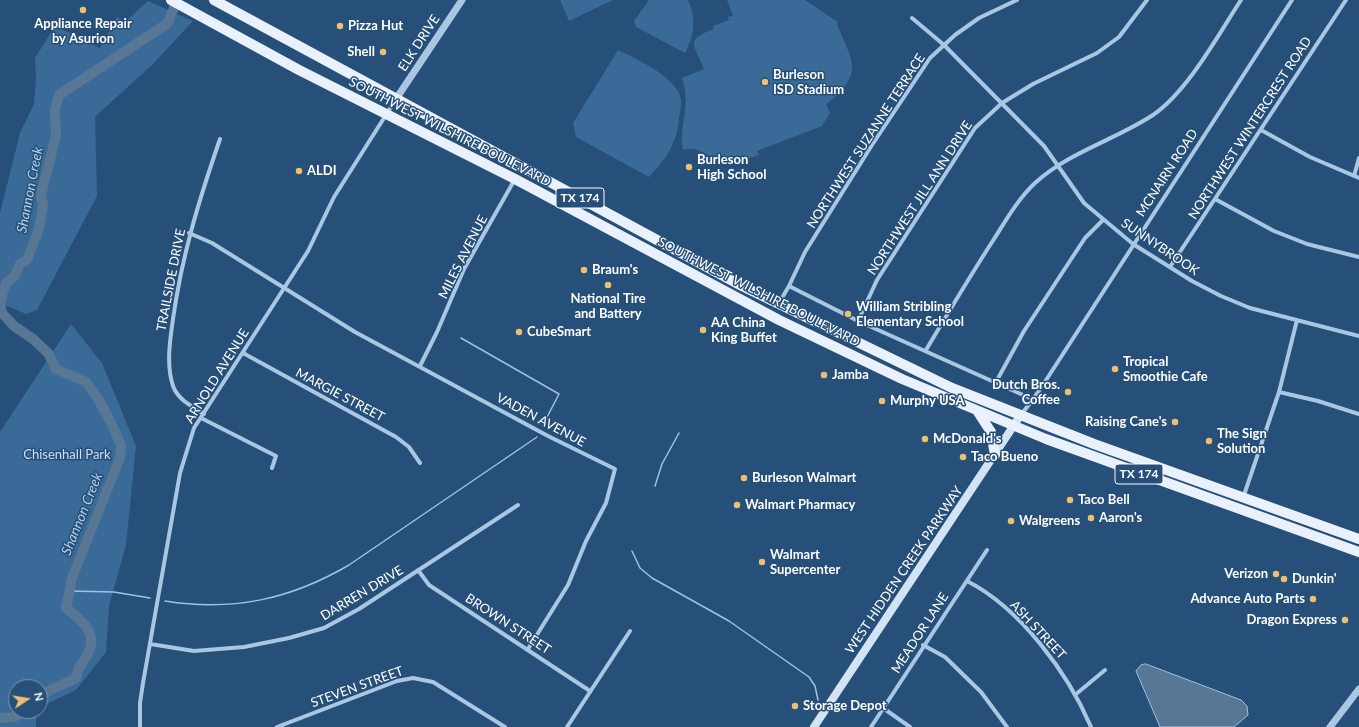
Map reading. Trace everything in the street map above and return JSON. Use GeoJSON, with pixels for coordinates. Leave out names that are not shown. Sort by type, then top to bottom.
{"type":"FeatureCollection","features":[{"type":"Feature","properties":{"kind":"main road","name":"SOUTHWEST WILSHIRE BOULEVARD"},"geometry":{"type":"LineString","coordinates":[[171,0],[299,70],[515,179],[790,325],[902,379],[1013,426],[1158,481],[1359,552]]}},
{"type":"Feature","properties":{"kind":"main road","name":"SOUTHWEST WILSHIRE BOULEVARD"},"geometry":{"type":"LineString","coordinates":[[214,0],[778,305],[952,388],[1020,416],[1243,499],[1359,539]]}},
{"type":"Feature","properties":{"kind":"main road"},"geometry":{"type":"LineString","coordinates":[[679,266],[685,255]]}},
{"type":"Feature","properties":{"kind":"main road"},"geometry":{"type":"LineString","coordinates":[[790,325],[793,322],[799,322],[830,337],[843,336]]}},
{"type":"Feature","properties":{"kind":"main road"},"geometry":{"type":"LineString","coordinates":[[977,411],[985,420],[991,432],[994,455]]}},
{"type":"Feature","properties":{"kind":"main road","name":"WEST HIDDEN CREEK PARKWAY"},"geometry":{"type":"LineString","coordinates":[[814,727],[1020,416]]}},
{"type":"Feature","properties":{"kind":"street","name":"ELK DRIVE"},"geometry":{"type":"LineString","coordinates":[[396,99],[462,0]]}},
{"type":"Feature","properties":{"kind":"street","name":"NORTHWEST SUZANNE TERRACE"},"geometry":{"type":"LineString","coordinates":[[778,305],[805,252],[872,145],[930,58],[944,44],[979,18],[1008,2],[1017,0]]}},
{"type":"Feature","properties":{"kind":"street","name":"NORTHWEST JILL ANN DRIVE"},"geometry":{"type":"LineString","coordinates":[[858,321],[877,280],[975,128],[1002,103],[1033,84],[1097,53],[1119,37],[1147,0]]}},
{"type":"Feature","properties":{"kind":"street"},"geometry":{"type":"LineString","coordinates":[[926,350],[961,290],[1020,200],[1034,184],[1056,165],[1125,131],[1154,114],[1168,102],[1206,53],[1241,0]]}},
{"type":"Feature","properties":{"kind":"street","name":"MCNAIRN ROAD"},"geometry":{"type":"LineString","coordinates":[[1020,416],[1039,391],[1292,0]]}},
{"type":"Feature","properties":{"kind":"street","name":"NORTHWEST WINTERCREST ROAD"},"geometry":{"type":"LineString","coordinates":[[1170,267],[1346,0]]}},
{"type":"Feature","properties":{"kind":"street","name":"SUNNYBROOK"},"geometry":{"type":"LineString","coordinates":[[912,18],[944,44],[1044,146],[1084,203],[1133,244],[1221,296],[1250,308],[1359,336]]}},
{"type":"Feature","properties":{"kind":"street","name":"ARNOLD AVENUE"},"geometry":{"type":"LineString","coordinates":[[140,727],[140,703],[180,473],[194,428],[308,251],[334,197],[396,99]]}},
{"type":"Feature","properties":{"kind":"street"},"geometry":{"type":"LineString","coordinates":[[1261,130],[1310,157],[1359,178]]}},
{"type":"Feature","properties":{"kind":"street","name":"TRAILSIDE DRIVE"},"geometry":{"type":"LineString","coordinates":[[204,414],[178,396],[173,385],[170,371],[169,346],[183,258],[189,233],[220,139]]}},
{"type":"Feature","properties":{"kind":"street"},"geometry":{"type":"LineString","coordinates":[[1354,176],[1359,158]]}},
{"type":"Feature","properties":{"kind":"street","name":"MILES AVENUE"},"geometry":{"type":"LineString","coordinates":[[420,366],[437,332],[464,269],[515,179]]}},
{"type":"Feature","properties":{"kind":"street"},"geometry":{"type":"LineString","coordinates":[[1215,199],[1274,231],[1307,244],[1359,257]]}},
{"type":"Feature","properties":{"kind":"street"},"geometry":{"type":"LineString","coordinates":[[996,382],[1024,331],[1076,251],[1085,238],[1103,220]]}},
{"type":"Feature","properties":{"kind":"street","name":"VADEN AVENUE"},"geometry":{"type":"LineString","coordinates":[[189,233],[212,243],[355,332],[548,436],[615,469],[606,503],[586,541],[568,585],[528,650]]}},
{"type":"Feature","properties":{"kind":"street"},"geometry":{"type":"LineString","coordinates":[[789,286],[858,321],[926,350],[1032,399]]}},
{"type":"Feature","properties":{"kind":"street"},"geometry":{"type":"LineString","coordinates":[[1243,499],[1279,392],[1297,320]]}},
{"type":"Feature","properties":{"kind":"street","name":"MARGIE STREET"},"geometry":{"type":"LineString","coordinates":[[243,353],[396,437],[409,447],[420,463]]}},
{"type":"Feature","properties":{"kind":"street"},"geometry":{"type":"LineString","coordinates":[[1279,392],[1318,401],[1359,414]]}},
{"type":"Feature","properties":{"kind":"street"},"geometry":{"type":"LineString","coordinates":[[201,418],[276,456],[272,468]]}},
{"type":"Feature","properties":{"kind":"street","name":"DARREN DRIVE"},"geometry":{"type":"LineString","coordinates":[[150,644],[194,651],[244,647],[289,638],[324,628],[359,609],[518,505]]}},
{"type":"Feature","properties":{"kind":"street","name":"MEADOR LANE"},"geometry":{"type":"LineString","coordinates":[[871,727],[923,645],[987,550]]}},
{"type":"Feature","properties":{"kind":"street","name":"BROWN STREET"},"geometry":{"type":"LineString","coordinates":[[418,570],[429,584],[590,691]]}},
{"type":"Feature","properties":{"kind":"street","name":"ASH STREET"},"geometry":{"type":"LineString","coordinates":[[967,581],[980,587],[1022,624],[1041,645],[1064,674],[1083,708],[1091,727]]}},
{"type":"Feature","properties":{"kind":"street"},"geometry":{"type":"LineString","coordinates":[[567,727],[630,631]]}},
{"type":"Feature","properties":{"kind":"street"},"geometry":{"type":"LineString","coordinates":[[923,645],[945,657],[981,692],[1007,727]]}},
{"type":"Feature","properties":{"kind":"street"},"geometry":{"type":"LineString","coordinates":[[1075,695],[1105,670]]}},
{"type":"Feature","properties":{"kind":"street","name":"STEVEN STREET"},"geometry":{"type":"LineString","coordinates":[[277,727],[397,681],[414,678],[433,682],[505,727]]}},
{"type":"Feature","properties":{"kind":"street"},"geometry":{"type":"LineString","coordinates":[[1330,727],[1359,689]]}},
{"type":"Feature","properties":{"kind":"street"},"geometry":{"type":"LineString","coordinates":[[883,708],[910,727]]}},
{"type":"Feature","properties":{"kind":"green space"},"geometry":{"type":"Polygon","coordinates":[[[560,0],[613,0],[569,21],[560,0]]]}},
{"type":"Feature","properties":{"kind":"green space"},"geometry":{"type":"Polygon","coordinates":[[[649,0],[688,0],[693,14],[693,27],[691,40],[685,53],[636,27],[634,21],[649,0]]]}},
{"type":"Feature","properties":{"kind":"green space","name":"Burleson ISD Stadium"},"geometry":{"type":"Polygon","coordinates":[[[727,0],[805,0],[838,22],[837,24],[852,61],[852,72],[844,88],[826,104],[830,113],[822,126],[757,151],[759,155],[727,165],[695,149],[683,150],[682,132],[686,98],[682,78],[704,69],[695,48],[695,40],[698,36],[714,29],[713,26],[729,20],[728,17],[733,16],[727,0]]]}},
{"type":"Feature","properties":{"kind":"green space"},"geometry":{"type":"Polygon","coordinates":[[[148,1],[193,21],[154,63],[95,117],[97,196],[37,310],[26,314],[0,303],[0,213],[20,133],[34,104],[36,79],[35,58],[55,26],[100,48],[117,17],[125,22],[148,1]]]}},
{"type":"Feature","properties":{"kind":"green space"},"geometry":{"type":"Polygon","coordinates":[[[618,50],[645,64],[665,77],[673,84],[681,100],[678,128],[673,144],[665,158],[649,177],[576,137],[573,123],[618,50]]]}},
{"type":"Feature","properties":{"kind":"green space","name":"Chisenhall Park"},"geometry":{"type":"Polygon","coordinates":[[[71,324],[102,363],[136,446],[126,545],[109,606],[106,652],[76,690],[48,703],[48,679],[8,679],[8,719],[36,719],[36,727],[0,727],[0,432],[71,324]]]}},
{"type":"Feature","properties":{"kind":"shaded area"},"geometry":{"type":"Polygon","coordinates":[[[1146,664],[1241,700],[1247,706],[1248,715],[1234,727],[1160,727],[1136,671],[1141,665],[1146,664]]]}},
{"type":"Feature","properties":{"kind":"waterway","name":"Shannon Creek"},"geometry":{"type":"LineString","coordinates":[[48,691],[76,678],[78,669],[91,646],[90,633],[82,622],[66,608],[72,578],[120,458],[121,445],[97,397],[86,382],[56,369],[48,353],[33,339],[14,326],[2,313],[0,303],[7,282],[14,277],[20,264],[27,260],[39,229],[43,205],[41,195],[56,136],[55,110],[59,95],[168,23],[177,0]]}},
{"type":"Feature","properties":{"kind":"waterway"},"geometry":{"type":"LineString","coordinates":[[461,338],[559,394],[543,425]]}},
{"type":"Feature","properties":{"kind":"waterway"},"geometry":{"type":"LineString","coordinates":[[655,486],[662,464],[679,433]]}},
{"type":"Feature","properties":{"kind":"waterway"},"geometry":{"type":"LineString","coordinates":[[165,601],[214,605],[238,603],[261,600],[305,587],[349,565],[537,437]]}},
{"type":"Feature","properties":{"kind":"waterway"},"geometry":{"type":"LineString","coordinates":[[632,551],[640,568],[652,578],[729,621],[809,677],[815,686],[818,700]]}},
{"type":"Feature","properties":{"kind":"waterway"},"geometry":{"type":"LineString","coordinates":[[69,591],[114,592],[150,598]]}},
{"type":"Feature","properties":{"kind":"waterway","name":"Shannon Creek"},"geometry":{"type":"LineString","coordinates":[[0,718],[8,717]]}},
{"type":"Feature","properties":{"kind":"place","name":"Appliance Repair by Asurion"},"geometry":{"type":"Point","coordinates":[83,10]}},
{"type":"Feature","properties":{"kind":"place","name":"Pizza Hut"},"geometry":{"type":"Point","coordinates":[340,26]}},
{"type":"Feature","properties":{"kind":"place","name":"Shell"},"geometry":{"type":"Point","coordinates":[383,52]}},
{"type":"Feature","properties":{"kind":"place","name":"Burleson ISD Stadium"},"geometry":{"type":"Point","coordinates":[765,82]}},
{"type":"Feature","properties":{"kind":"place","name":"Burleson High School"},"geometry":{"type":"Point","coordinates":[689,167]}},
{"type":"Feature","properties":{"kind":"place","name":"ALDI"},"geometry":{"type":"Point","coordinates":[299,171]}},
{"type":"Feature","properties":{"kind":"place","name":"Braum's"},"geometry":{"type":"Point","coordinates":[584,270]}},
{"type":"Feature","properties":{"kind":"place","name":"National Tire and Battery"},"geometry":{"type":"Point","coordinates":[608,285]}},
{"type":"Feature","properties":{"kind":"place","name":"William Stribling Elementary School"},"geometry":{"type":"Point","coordinates":[848,314]}},
{"type":"Feature","properties":{"kind":"place","name":"AA China King Buffet"},"geometry":{"type":"Point","coordinates":[703,330]}},
{"type":"Feature","properties":{"kind":"place","name":"CubeSmart"},"geometry":{"type":"Point","coordinates":[519,332]}},
{"type":"Feature","properties":{"kind":"place","name":"Tropical Smoothie Cafe"},"geometry":{"type":"Point","coordinates":[1115,369]}},
{"type":"Feature","properties":{"kind":"place","name":"Jamba"},"geometry":{"type":"Point","coordinates":[824,375]}},
{"type":"Feature","properties":{"kind":"place","name":"Dutch Bros. Coffee"},"geometry":{"type":"Point","coordinates":[1068,392]}},
{"type":"Feature","properties":{"kind":"place","name":"Murphy USA"},"geometry":{"type":"Point","coordinates":[882,401]}},
{"type":"Feature","properties":{"kind":"place","name":"Raising Cane's"},"geometry":{"type":"Point","coordinates":[1175,422]}},
{"type":"Feature","properties":{"kind":"place","name":"McDonald's"},"geometry":{"type":"Point","coordinates":[925,439]}},
{"type":"Feature","properties":{"kind":"place","name":"The Sign Solution"},"geometry":{"type":"Point","coordinates":[1209,441]}},
{"type":"Feature","properties":{"kind":"place","name":"Taco Bueno"},"geometry":{"type":"Point","coordinates":[963,457]}},
{"type":"Feature","properties":{"kind":"place","name":"Burleson Walmart"},"geometry":{"type":"Point","coordinates":[744,478]}},
{"type":"Feature","properties":{"kind":"place","name":"Taco Bell"},"geometry":{"type":"Point","coordinates":[1070,500]}},
{"type":"Feature","properties":{"kind":"place","name":"Walmart Pharmacy"},"geometry":{"type":"Point","coordinates":[737,505]}},
{"type":"Feature","properties":{"kind":"place","name":"Aaron's"},"geometry":{"type":"Point","coordinates":[1091,518]}},
{"type":"Feature","properties":{"kind":"place","name":"Walgreens"},"geometry":{"type":"Point","coordinates":[1011,521]}},
{"type":"Feature","properties":{"kind":"place","name":"Walmart Supercenter"},"geometry":{"type":"Point","coordinates":[762,562]}},
{"type":"Feature","properties":{"kind":"place","name":"Verizon"},"geometry":{"type":"Point","coordinates":[1276,574]}},
{"type":"Feature","properties":{"kind":"place","name":"Dunkin'"},"geometry":{"type":"Point","coordinates":[1284,579]}},
{"type":"Feature","properties":{"kind":"place","name":"Advance Auto Parts"},"geometry":{"type":"Point","coordinates":[1313,599]}},
{"type":"Feature","properties":{"kind":"place","name":"Dragon Express"},"geometry":{"type":"Point","coordinates":[1345,620]}},
{"type":"Feature","properties":{"kind":"place","name":"Storage Depot"},"geometry":{"type":"Point","coordinates":[795,706]}}]}
